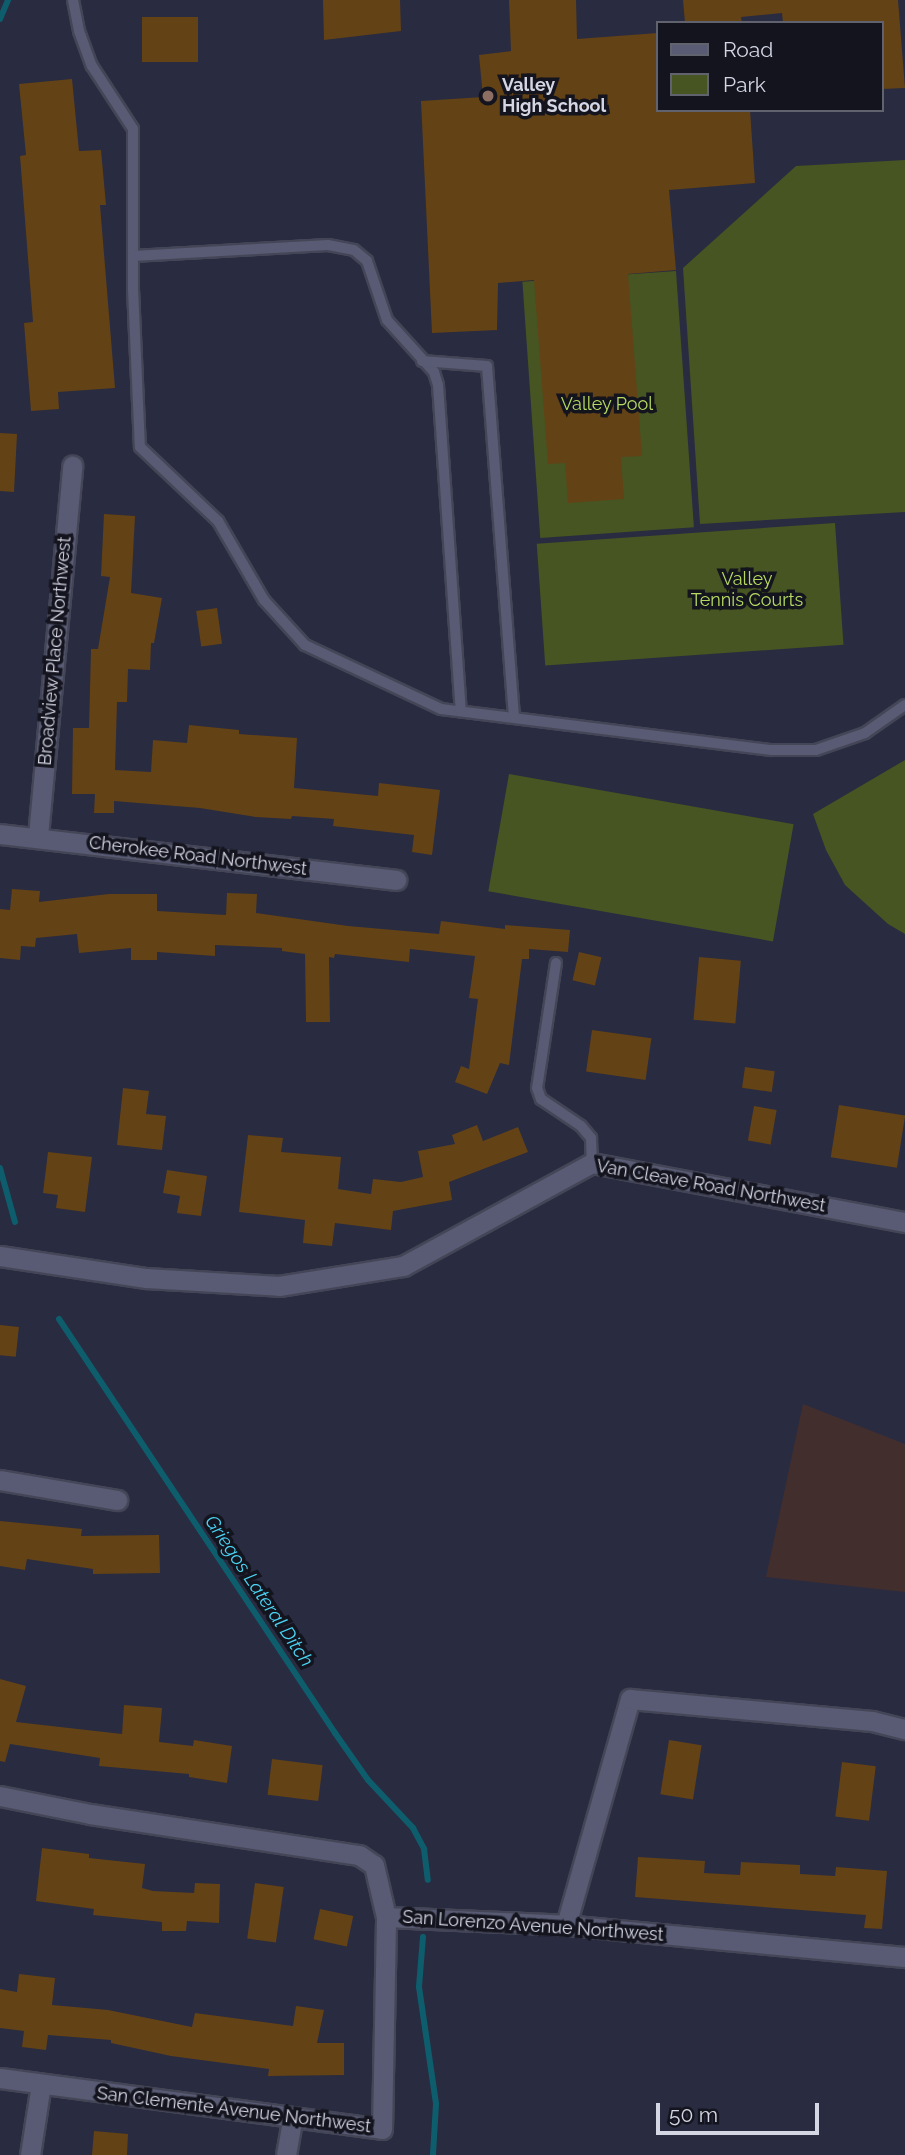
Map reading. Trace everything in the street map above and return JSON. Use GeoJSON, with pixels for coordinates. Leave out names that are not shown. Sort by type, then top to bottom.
{"type":"FeatureCollection","features":[{"type":"Feature","properties":{"kind":"street","name":"Broadview Place Northwest"},"geometry":{"type":"LineString","coordinates":[[37,836],[72,466]]}},
{"type":"Feature","properties":{"kind":"street","name":"Cherokee Road Northwest"},"geometry":{"type":"LineString","coordinates":[[0,834],[37,836],[396,880]]}},
{"type":"Feature","properties":{"kind":"street","name":"Van Cleave Road Northwest"},"geometry":{"type":"LineString","coordinates":[[0,1256],[146,1278],[279,1286],[403,1266],[592,1163],[905,1222]]}},
{"type":"Feature","properties":{"kind":"street"},"geometry":{"type":"LineString","coordinates":[[0,1480],[117,1500]]}},
{"type":"Feature","properties":{"kind":"street"},"geometry":{"type":"LineString","coordinates":[[566,1925],[630,1699],[872,1721],[905,1729]]}},
{"type":"Feature","properties":{"kind":"street","name":"San Lorenzo Avenue Northwest"},"geometry":{"type":"LineString","coordinates":[[0,1796],[359,1855],[374,1866],[386,1917],[566,1925],[905,1957]]}},
{"type":"Feature","properties":{"kind":"street","name":"San Clemente Avenue Northwest"},"geometry":{"type":"LineString","coordinates":[[0,2078],[292,2120],[382,2129],[386,1917]]}},
{"type":"Feature","properties":{"kind":"street"},"geometry":{"type":"LineString","coordinates":[[30,2155],[41,2084]]}},
{"type":"Feature","properties":{"kind":"street"},"geometry":{"type":"LineString","coordinates":[[286,2155],[292,2120]]}},
{"type":"Feature","properties":{"kind":"lane"},"geometry":{"type":"LineString","coordinates":[[73,0],[79,31],[92,66],[132,128],[133,256],[140,447],[218,521],[264,600],[305,645],[442,709],[771,750],[816,750],[865,733],[905,705]]}},
{"type":"Feature","properties":{"kind":"lane"},"geometry":{"type":"LineString","coordinates":[[133,256],[328,245],[354,250],[367,261],[387,320],[434,372],[438,385],[461,711]]}},
{"type":"Feature","properties":{"kind":"lane"},"geometry":{"type":"LineString","coordinates":[[422,361],[487,366],[514,717]]}},
{"type":"Feature","properties":{"kind":"lane"},"geometry":{"type":"LineString","coordinates":[[556,963],[537,1088],[541,1099],[581,1126],[591,1138],[592,1163]]}},
{"type":"Feature","properties":{"kind":"shaded area"},"geometry":{"type":"Polygon","coordinates":[[[803,1404],[905,1444],[905,1592],[766,1577],[803,1404]]]}},
{"type":"Feature","properties":{"kind":"green space"},"geometry":{"type":"Polygon","coordinates":[[[905,160],[905,512],[700,524],[683,268],[796,166],[905,160]]]}},
{"type":"Feature","properties":{"kind":"green space","name":"Valley Pool"},"geometry":{"type":"Polygon","coordinates":[[[676,271],[694,527],[540,538],[522,282],[676,271]]]}},
{"type":"Feature","properties":{"kind":"green space","name":"Valley Tennis Courts"},"geometry":{"type":"Polygon","coordinates":[[[835,523],[844,645],[545,666],[537,544],[835,523]]]}},
{"type":"Feature","properties":{"kind":"green space"},"geometry":{"type":"Polygon","coordinates":[[[905,760],[905,934],[888,924],[845,885],[826,850],[813,814],[905,760]]]}},
{"type":"Feature","properties":{"kind":"green space"},"geometry":{"type":"Polygon","coordinates":[[[509,774],[794,824],[773,941],[488,891],[509,774]]]}},
{"type":"Feature","properties":{"kind":"building"},"geometry":{"type":"Polygon","coordinates":[[[323,0],[400,0],[401,31],[324,40],[323,0]]]}},
{"type":"Feature","properties":{"kind":"building"},"geometry":{"type":"Polygon","coordinates":[[[509,0],[576,0],[577,39],[656,33],[656,112],[750,112],[755,183],[669,190],[676,270],[628,274],[642,456],[621,457],[624,499],[568,503],[565,463],[548,464],[534,280],[498,283],[497,330],[432,333],[421,101],[483,97],[479,55],[511,51],[509,0]]]}},
{"type":"Feature","properties":{"kind":"building"},"geometry":{"type":"Polygon","coordinates":[[[683,0],[898,0],[905,88],[884,89],[884,21],[783,21],[782,13],[741,17],[742,21],[685,21],[683,0]]]}},
{"type":"Feature","properties":{"kind":"building"},"geometry":{"type":"Polygon","coordinates":[[[142,17],[198,17],[198,62],[142,62],[142,17]]]}},
{"type":"Feature","properties":{"kind":"building"},"geometry":{"type":"Polygon","coordinates":[[[72,79],[79,151],[101,150],[106,205],[100,205],[115,388],[58,392],[59,409],[31,411],[24,323],[33,322],[20,156],[26,155],[19,84],[72,79]]]}},
{"type":"Feature","properties":{"kind":"building"},"geometry":{"type":"Polygon","coordinates":[[[0,433],[17,434],[14,492],[0,491],[0,433]]]}},
{"type":"Feature","properties":{"kind":"building"},"geometry":{"type":"Polygon","coordinates":[[[104,514],[135,516],[131,593],[162,598],[154,643],[151,643],[150,670],[128,669],[127,702],[117,702],[115,770],[151,772],[153,740],[187,743],[189,725],[239,730],[239,734],[297,738],[294,788],[378,796],[379,783],[440,790],[432,855],[412,852],[414,835],[333,826],[334,819],[256,817],[200,808],[114,801],[114,813],[94,813],[95,794],[72,794],[73,728],[89,728],[91,649],[98,649],[110,577],[101,576],[104,514]]]}},
{"type":"Feature","properties":{"kind":"building"},"geometry":{"type":"Polygon","coordinates":[[[217,608],[222,644],[201,647],[196,611],[217,608]]]}},
{"type":"Feature","properties":{"kind":"building"},"geometry":{"type":"Polygon","coordinates":[[[12,889],[40,891],[39,902],[109,894],[157,894],[157,911],[226,915],[227,893],[257,894],[256,913],[348,926],[439,934],[441,921],[505,929],[505,925],[570,930],[568,952],[529,949],[529,959],[522,959],[509,1065],[500,1063],[487,1094],[455,1082],[461,1066],[469,1069],[478,999],[469,998],[475,956],[410,949],[409,962],[335,954],[334,958],[329,957],[330,1022],[306,1022],[305,954],[282,951],[282,948],[215,945],[215,956],[157,952],[157,960],[131,960],[131,948],[79,953],[77,934],[36,938],[35,947],[21,946],[20,960],[0,958],[0,909],[10,910],[12,889]]]}},
{"type":"Feature","properties":{"kind":"building"},"geometry":{"type":"Polygon","coordinates":[[[579,952],[601,957],[595,985],[572,980],[579,952]]]}},
{"type":"Feature","properties":{"kind":"building"},"geometry":{"type":"Polygon","coordinates":[[[699,957],[741,961],[735,1023],[694,1020],[699,957]]]}},
{"type":"Feature","properties":{"kind":"building"},"geometry":{"type":"Polygon","coordinates":[[[592,1030],[651,1038],[646,1080],[586,1072],[592,1030]]]}},
{"type":"Feature","properties":{"kind":"building"},"geometry":{"type":"Polygon","coordinates":[[[745,1067],[775,1071],[772,1092],[742,1088],[745,1067]]]}},
{"type":"Feature","properties":{"kind":"building"},"geometry":{"type":"Polygon","coordinates":[[[123,1088],[149,1091],[146,1114],[166,1116],[162,1150],[117,1145],[123,1088]]]}},
{"type":"Feature","properties":{"kind":"building"},"geometry":{"type":"Polygon","coordinates":[[[839,1105],[905,1115],[897,1168],[831,1157],[839,1105]]]}},
{"type":"Feature","properties":{"kind":"building"},"geometry":{"type":"Polygon","coordinates":[[[754,1106],[777,1110],[771,1144],[748,1140],[754,1106]]]}},
{"type":"Feature","properties":{"kind":"building"},"geometry":{"type":"Polygon","coordinates":[[[477,1125],[483,1141],[518,1127],[528,1152],[449,1182],[452,1200],[393,1211],[391,1230],[335,1223],[332,1246],[303,1243],[305,1220],[239,1212],[248,1135],[283,1138],[281,1152],[341,1157],[338,1189],[371,1194],[373,1179],[401,1182],[423,1177],[418,1151],[455,1144],[452,1135],[477,1125]]]}},
{"type":"Feature","properties":{"kind":"building"},"geometry":{"type":"Polygon","coordinates":[[[48,1152],[92,1157],[85,1212],[56,1208],[58,1195],[43,1193],[48,1152]]]}},
{"type":"Feature","properties":{"kind":"building"},"geometry":{"type":"Polygon","coordinates":[[[167,1170],[207,1176],[201,1216],[177,1213],[180,1196],[163,1193],[167,1170]]]}},
{"type":"Feature","properties":{"kind":"building"},"geometry":{"type":"Polygon","coordinates":[[[0,1325],[19,1327],[16,1357],[0,1355],[0,1325]]]}},
{"type":"Feature","properties":{"kind":"building"},"geometry":{"type":"Polygon","coordinates":[[[0,1521],[82,1529],[81,1536],[159,1535],[160,1573],[93,1574],[93,1569],[27,1559],[25,1570],[0,1566],[0,1521]]]}},
{"type":"Feature","properties":{"kind":"building"},"geometry":{"type":"Polygon","coordinates":[[[0,1679],[26,1686],[16,1722],[122,1734],[124,1705],[162,1708],[159,1742],[193,1746],[194,1740],[232,1746],[227,1783],[189,1777],[189,1774],[99,1766],[100,1758],[10,1744],[5,1762],[0,1761],[0,1679]]]}},
{"type":"Feature","properties":{"kind":"building"},"geometry":{"type":"Polygon","coordinates":[[[669,1740],[702,1745],[693,1799],[660,1794],[669,1740]]]}},
{"type":"Feature","properties":{"kind":"building"},"geometry":{"type":"Polygon","coordinates":[[[272,1759],[323,1765],[318,1801],[268,1795],[272,1759]]]}},
{"type":"Feature","properties":{"kind":"building"},"geometry":{"type":"Polygon","coordinates":[[[842,1762],[876,1766],[869,1821],[835,1817],[842,1762]]]}},
{"type":"Feature","properties":{"kind":"building"},"geometry":{"type":"Polygon","coordinates":[[[42,1848],[89,1854],[89,1858],[145,1864],[142,1888],[153,1891],[194,1893],[195,1883],[220,1884],[219,1923],[187,1921],[186,1931],[162,1931],[162,1922],[93,1915],[94,1909],[36,1901],[42,1848]]]}},
{"type":"Feature","properties":{"kind":"building"},"geometry":{"type":"Polygon","coordinates":[[[638,1857],[705,1861],[704,1873],[740,1875],[741,1862],[800,1865],[800,1874],[835,1876],[836,1867],[887,1871],[882,1929],[864,1928],[866,1915],[635,1897],[638,1857]]]}},
{"type":"Feature","properties":{"kind":"building"},"geometry":{"type":"Polygon","coordinates":[[[255,1883],[284,1887],[276,1942],[247,1938],[255,1883]]]}},
{"type":"Feature","properties":{"kind":"building"},"geometry":{"type":"Polygon","coordinates":[[[320,1909],[353,1916],[347,1946],[314,1939],[320,1909]]]}},
{"type":"Feature","properties":{"kind":"building"},"geometry":{"type":"Polygon","coordinates":[[[19,1974],[55,1978],[52,2005],[108,2010],[192,2027],[195,2013],[293,2026],[296,2006],[324,2010],[317,2043],[344,2043],[344,2075],[268,2076],[269,2069],[171,2056],[111,2043],[111,2040],[48,2035],[46,2050],[22,2047],[24,2031],[0,2028],[0,1989],[17,1992],[19,1974]]]}},
{"type":"Feature","properties":{"kind":"building"},"geometry":{"type":"Polygon","coordinates":[[[94,2131],[128,2134],[127,2155],[92,2155],[94,2131]]]}},
{"type":"Feature","properties":{"kind":"waterway","name":"Griegos Lateral Ditch"},"geometry":{"type":"LineString","coordinates":[[0,19],[8,0]]}},
{"type":"Feature","properties":{"kind":"waterway","name":"Griegos Lateral Ditch"},"geometry":{"type":"LineString","coordinates":[[0,1168],[15,1222]]}},
{"type":"Feature","properties":{"kind":"waterway","name":"Griegos Lateral Ditch"},"geometry":{"type":"LineString","coordinates":[[59,1319],[335,1733],[368,1780],[413,1828],[424,1849],[428,1880]]}},
{"type":"Feature","properties":{"kind":"waterway","name":"Griegos Lateral Ditch"},"geometry":{"type":"LineString","coordinates":[[423,1937],[419,1987],[436,2104],[433,2155]]}},
{"type":"Feature","properties":{"kind":"place","name":"Valley High School"},"geometry":{"type":"Point","coordinates":[488,96]}}]}
